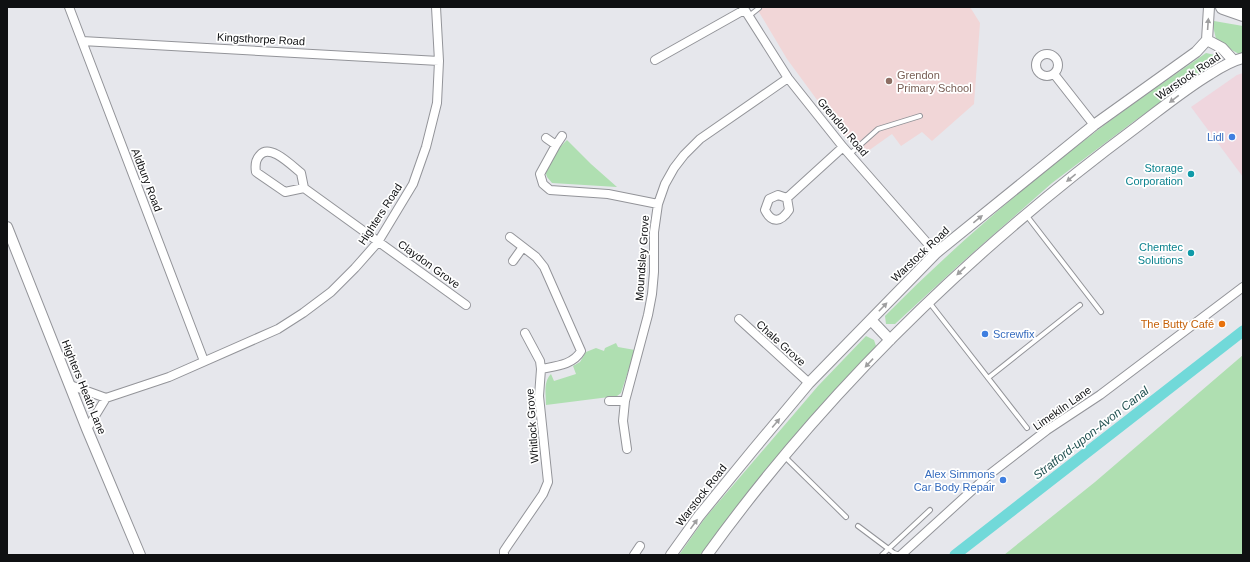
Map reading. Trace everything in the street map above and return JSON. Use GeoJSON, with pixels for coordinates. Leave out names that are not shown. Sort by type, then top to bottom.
{"type":"FeatureCollection","features":[{"type":"Feature","properties":{"kind":"highway"},"geometry":{"type":"LineString","coordinates":[[1223,7],[1243,14]]}},
{"type":"Feature","properties":{"kind":"street","name":"Aldbury Road"},"geometry":{"type":"LineString","coordinates":[[69,7],[204,361]]}},
{"type":"Feature","properties":{"kind":"street","name":"Highters Road"},"geometry":{"type":"LineString","coordinates":[[106,398],[169,377],[278,329],[331,292],[378,242],[413,184],[426,147],[437,103],[439,61],[436,7]]}},
{"type":"Feature","properties":{"kind":"street","name":"Warstock Road"},"geometry":{"type":"LineString","coordinates":[[671,555],[699,516],[809,383],[936,253],[1094,125],[1196,52],[1207,40],[1209,7]]}},
{"type":"Feature","properties":{"kind":"street"},"geometry":{"type":"LineString","coordinates":[[655,60],[745,11]]}},
{"type":"Feature","properties":{"kind":"street","name":"Grendon Road"},"geometry":{"type":"LineString","coordinates":[[745,11],[788,78],[843,147],[936,253]]}},
{"type":"Feature","properties":{"kind":"street"},"geometry":{"type":"LineString","coordinates":[[1207,40],[1240,59]]}},
{"type":"Feature","properties":{"kind":"street","name":"Kingsthorpe Road"},"geometry":{"type":"LineString","coordinates":[[82,41],[439,61]]}},
{"type":"Feature","properties":{"kind":"street","name":"Warstock Road"},"geometry":{"type":"LineString","coordinates":[[707,555],[785,456],[832,401],[890,340],[960,272],[1026,214],[1106,150],[1195,83],[1240,59]]}},
{"type":"Feature","properties":{"kind":"street"},"geometry":{"type":"LineString","coordinates":[[1054,74],[1094,125]]}},
{"type":"Feature","properties":{"kind":"street","name":"Moundsley Grove"},"geometry":{"type":"LineString","coordinates":[[627,449],[623,421],[625,401],[648,315],[652,294],[654,272],[654,232],[658,204],[665,184],[684,154],[700,139],[788,78]]}},
{"type":"Feature","properties":{"kind":"street"},"geometry":{"type":"LineString","coordinates":[[562,136],[540,174],[543,184],[550,190],[608,194],[658,204]]}},
{"type":"Feature","properties":{"kind":"street"},"geometry":{"type":"LineString","coordinates":[[546,138],[556,145]]}},
{"type":"Feature","properties":{"kind":"street"},"geometry":{"type":"LineString","coordinates":[[787,198],[843,147]]}},
{"type":"Feature","properties":{"kind":"street"},"geometry":{"type":"LineString","coordinates":[[268,150],[275,153],[301,173],[304,188],[285,192],[266,179],[256,172],[255,162],[258,156],[262,152],[268,150]]}},
{"type":"Feature","properties":{"kind":"street","name":"Claydon Grove"},"geometry":{"type":"LineString","coordinates":[[304,188],[466,305]]}},
{"type":"Feature","properties":{"kind":"street","name":"Highters Heath Lane"},"geometry":{"type":"LineString","coordinates":[[7,227],[87,429],[140,555]]}},
{"type":"Feature","properties":{"kind":"street"},"geometry":{"type":"LineString","coordinates":[[510,237],[536,257],[544,267],[581,351],[577,358],[572,361],[541,369],[540,361],[525,333]]}},
{"type":"Feature","properties":{"kind":"street"},"geometry":{"type":"LineString","coordinates":[[513,261],[523,247]]}},
{"type":"Feature","properties":{"kind":"street","name":"Limekiln Lane"},"geometry":{"type":"LineString","coordinates":[[900,555],[990,474],[1047,430],[1100,395],[1243,287]]}},
{"type":"Feature","properties":{"kind":"street","name":"Chale Grove"},"geometry":{"type":"LineString","coordinates":[[739,319],[809,383]]}},
{"type":"Feature","properties":{"kind":"street"},"geometry":{"type":"LineString","coordinates":[[871,320],[890,340]]}},
{"type":"Feature","properties":{"kind":"street","name":"Whitlock Grove"},"geometry":{"type":"LineString","coordinates":[[504,555],[504,551],[508,544],[543,494],[548,482],[539,396],[541,369]]}},
{"type":"Feature","properties":{"kind":"street"},"geometry":{"type":"LineString","coordinates":[[70,385],[106,398],[87,429]]}},
{"type":"Feature","properties":{"kind":"street"},"geometry":{"type":"LineString","coordinates":[[609,401],[625,401]]}},
{"type":"Feature","properties":{"kind":"street"},"geometry":{"type":"LineString","coordinates":[[634,555],[640,546]]}},
{"type":"Feature","properties":{"kind":"lane"},"geometry":{"type":"LineString","coordinates":[[745,11],[759,8]]}},
{"type":"Feature","properties":{"kind":"lane"},"geometry":{"type":"LineString","coordinates":[[850,154],[878,129],[920,116]]}},
{"type":"Feature","properties":{"kind":"lane"},"geometry":{"type":"LineString","coordinates":[[1026,214],[1101,312]]}},
{"type":"Feature","properties":{"kind":"lane"},"geometry":{"type":"LineString","coordinates":[[929,302],[1027,428]]}},
{"type":"Feature","properties":{"kind":"lane"},"geometry":{"type":"LineString","coordinates":[[988,378],[1080,305]]}},
{"type":"Feature","properties":{"kind":"lane"},"geometry":{"type":"LineString","coordinates":[[785,456],[846,517]]}},
{"type":"Feature","properties":{"kind":"lane"},"geometry":{"type":"LineString","coordinates":[[882,555],[930,510]]}},
{"type":"Feature","properties":{"kind":"lane"},"geometry":{"type":"LineString","coordinates":[[858,526],[894,553],[900,555]]}},
{"type":"Feature","properties":{"kind":"shaded area","name":"Grendon Primary School"},"geometry":{"type":"Polygon","coordinates":[[[756,7],[970,7],[980,23],[974,104],[932,141],[922,132],[901,146],[892,134],[861,156],[787,59],[756,7]]]}},
{"type":"Feature","properties":{"kind":"shaded area","name":"Lidl"},"geometry":{"type":"Polygon","coordinates":[[[1243,73],[1243,177],[1191,107],[1237,75],[1243,73]]]}},
{"type":"Feature","properties":{"kind":"green space"},"geometry":{"type":"Polygon","coordinates":[[[1214,21],[1243,26],[1243,53],[1239,54],[1216,39],[1213,26],[1214,21]]]}},
{"type":"Feature","properties":{"kind":"green space"},"geometry":{"type":"Polygon","coordinates":[[[1206,53],[1215,55],[1216,62],[1212,66],[1133,122],[1052,183],[895,324],[886,324],[885,316],[911,290],[993,215],[1049,168],[1107,123],[1206,53]]]}},
{"type":"Feature","properties":{"kind":"green space"},"geometry":{"type":"Polygon","coordinates":[[[567,140],[617,187],[552,183],[547,177],[545,171],[559,148],[567,140]]]}},
{"type":"Feature","properties":{"kind":"green space"},"geometry":{"type":"Polygon","coordinates":[[[866,336],[874,340],[876,346],[744,498],[700,555],[679,555],[705,518],[818,386],[866,336]]]}},
{"type":"Feature","properties":{"kind":"green space"},"geometry":{"type":"Polygon","coordinates":[[[616,343],[618,347],[635,350],[621,393],[617,396],[546,405],[546,385],[548,377],[551,374],[554,381],[576,374],[573,366],[580,362],[586,352],[596,348],[604,351],[605,348],[616,343]]]}},
{"type":"Feature","properties":{"kind":"green space"},"geometry":{"type":"Polygon","coordinates":[[[1243,355],[1243,555],[1004,555],[1095,482],[1243,355]]]}},
{"type":"Feature","properties":{"kind":"waterway","name":"Stratford-upon-Avon Canal"},"geometry":{"type":"LineString","coordinates":[[955,555],[1243,331]]}},
{"type":"Feature","properties":{"kind":"place","name":"Grendon Primary School"},"geometry":{"type":"Point","coordinates":[889,81]}},
{"type":"Feature","properties":{"kind":"place","name":"Lidl"},"geometry":{"type":"Point","coordinates":[1232,137]}},
{"type":"Feature","properties":{"kind":"place","name":"Storage Corporation"},"geometry":{"type":"Point","coordinates":[1191,174]}},
{"type":"Feature","properties":{"kind":"place","name":"Chemtec Solutions"},"geometry":{"type":"Point","coordinates":[1191,253]}},
{"type":"Feature","properties":{"kind":"place","name":"The Butty Café"},"geometry":{"type":"Point","coordinates":[1222,324]}},
{"type":"Feature","properties":{"kind":"place","name":"Screwfix"},"geometry":{"type":"Point","coordinates":[985,334]}},
{"type":"Feature","properties":{"kind":"place","name":"Alex Simmons Car Body Repair"},"geometry":{"type":"Point","coordinates":[1003,480]}}]}
